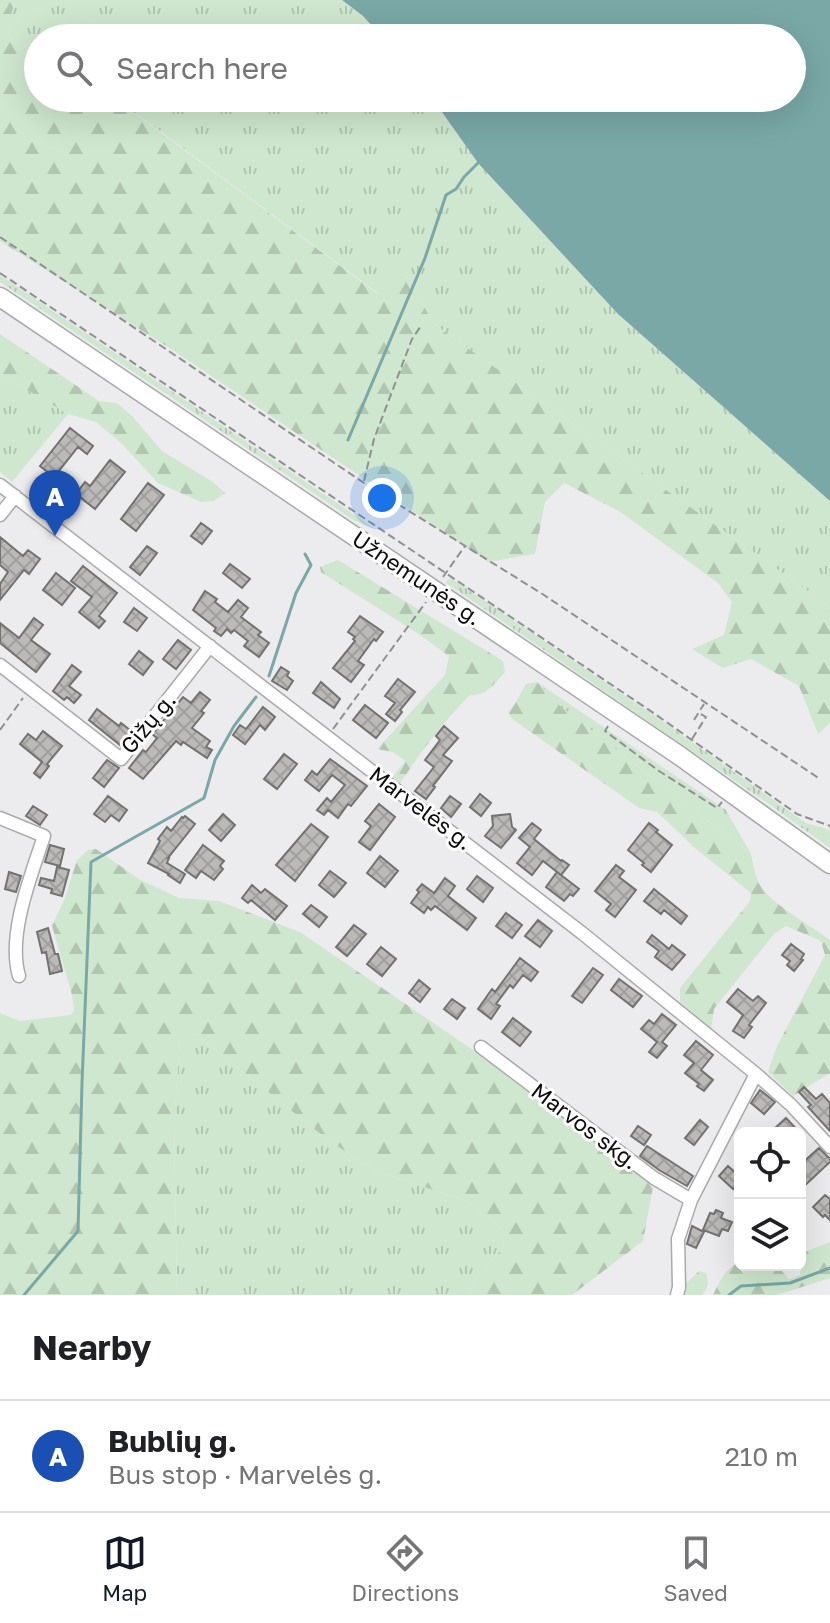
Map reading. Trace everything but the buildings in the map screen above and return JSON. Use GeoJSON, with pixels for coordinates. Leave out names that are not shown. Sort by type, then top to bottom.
{"type":"FeatureCollection","features":[{"type":"Feature","properties":{"kind":"main road","name":"Užnemunės g."},"geometry":{"type":"LineString","coordinates":[[0,297],[615,712],[830,864]]}},
{"type":"Feature","properties":{"kind":"street","name":"Marvelės g."},"geometry":{"type":"LineString","coordinates":[[0,485],[582,933],[756,1074],[791,1105],[830,1147]]}},
{"type":"Feature","properties":{"kind":"street"},"geometry":{"type":"LineString","coordinates":[[0,515],[15,496]]}},
{"type":"Feature","properties":{"kind":"street","name":"Gižų g."},"geometry":{"type":"LineString","coordinates":[[0,665],[121,759],[210,646]]}},
{"type":"Feature","properties":{"kind":"street"},"geometry":{"type":"LineString","coordinates":[[0,818],[44,836],[19,915],[16,965],[19,976]]}},
{"type":"Feature","properties":{"kind":"street","name":"Marvos skg."},"geometry":{"type":"LineString","coordinates":[[481,1047],[654,1178],[691,1200]]}},
{"type":"Feature","properties":{"kind":"street"},"geometry":{"type":"LineString","coordinates":[[677,1295],[678,1239],[691,1200],[756,1074]]}},
{"type":"Feature","properties":{"kind":"path"},"geometry":{"type":"LineString","coordinates":[[0,237],[364,483],[544,595],[820,779]]}},
{"type":"Feature","properties":{"kind":"path"},"geometry":{"type":"LineString","coordinates":[[0,273],[692,739],[797,814],[830,826]]}},
{"type":"Feature","properties":{"kind":"path"},"geometry":{"type":"LineString","coordinates":[[364,483],[374,439],[412,339],[421,326]]}},
{"type":"Feature","properties":{"kind":"path"},"geometry":{"type":"LineString","coordinates":[[327,736],[404,634]]}},
{"type":"Feature","properties":{"kind":"path"},"geometry":{"type":"LineString","coordinates":[[0,730],[30,688]]}},
{"type":"Feature","properties":{"kind":"path"},"geometry":{"type":"LineString","coordinates":[[694,720],[705,703]]}},
{"type":"Feature","properties":{"kind":"path"},"geometry":{"type":"LineString","coordinates":[[615,712],[605,731],[659,771],[717,808],[730,792]]}},
{"type":"Feature","properties":{"kind":"path"},"geometry":{"type":"LineString","coordinates":[[692,739],[706,717],[699,713]]}},
{"type":"Feature","properties":{"kind":"green space"},"geometry":{"type":"Polygon","coordinates":[[[0,0],[15,0],[6,35],[24,46],[24,112],[132,112],[378,294],[407,277],[434,324],[830,609],[830,723],[818,734],[799,686],[751,659],[723,668],[692,649],[724,635],[732,602],[718,583],[619,511],[564,483],[545,502],[535,554],[488,562],[174,351],[0,241],[0,0]]]}},
{"type":"Feature","properties":{"kind":"green space"},"geometry":{"type":"Polygon","coordinates":[[[15,0],[342,0],[370,24],[24,24],[24,46],[6,35],[15,0]]]}},
{"type":"Feature","properties":{"kind":"green space"},"geometry":{"type":"Polygon","coordinates":[[[133,112],[442,112],[478,163],[618,314],[830,501],[830,609],[434,324],[407,277],[379,294],[133,112]]]}},
{"type":"Feature","properties":{"kind":"green space"},"geometry":{"type":"Polygon","coordinates":[[[0,275],[377,530],[355,521],[0,282],[0,275]]]}},
{"type":"Feature","properties":{"kind":"green space"},"geometry":{"type":"Polygon","coordinates":[[[0,334],[99,401],[117,403],[162,451],[213,482],[225,493],[214,501],[201,502],[158,483],[121,443],[96,422],[68,414],[0,374],[0,334]]]}},
{"type":"Feature","properties":{"kind":"green space"},"geometry":{"type":"Polygon","coordinates":[[[0,374],[68,414],[12,482],[0,472],[0,374]]]}},
{"type":"Feature","properties":{"kind":"green space"},"geometry":{"type":"Polygon","coordinates":[[[338,560],[503,661],[505,672],[490,688],[481,694],[470,695],[460,705],[399,785],[391,779],[405,761],[393,752],[377,749],[445,675],[449,656],[321,572],[320,567],[338,560]]]}},
{"type":"Feature","properties":{"kind":"green space"},"geometry":{"type":"Polygon","coordinates":[[[451,578],[661,720],[806,823],[830,830],[830,848],[445,582],[451,578]]]}},
{"type":"Feature","properties":{"kind":"green space"},"geometry":{"type":"Polygon","coordinates":[[[537,682],[726,810],[751,854],[560,706],[537,682]]]}},
{"type":"Feature","properties":{"kind":"green space"},"geometry":{"type":"Polygon","coordinates":[[[537,682],[560,706],[751,854],[757,878],[765,892],[830,940],[830,1073],[793,1096],[768,1072],[777,1046],[825,955],[821,941],[786,926],[774,934],[714,1009],[711,1030],[680,1002],[680,988],[750,901],[751,893],[696,849],[657,812],[639,808],[512,719],[508,712],[526,684],[537,682]]]}},
{"type":"Feature","properties":{"kind":"green space"},"geometry":{"type":"Polygon","coordinates":[[[96,849],[139,879],[179,898],[219,901],[300,932],[558,1108],[653,1187],[643,1241],[572,1295],[468,1295],[478,1276],[504,1247],[502,1229],[466,1201],[374,1170],[328,1140],[196,1034],[180,1040],[174,1123],[177,1295],[0,1295],[0,1013],[20,1021],[71,1015],[74,1010],[52,926],[77,860],[88,850],[96,849]]]}},
{"type":"Feature","properties":{"kind":"green space"},"geometry":{"type":"Polygon","coordinates":[[[196,1034],[328,1140],[374,1170],[466,1201],[502,1229],[504,1247],[478,1276],[468,1295],[177,1295],[174,1123],[180,1039],[196,1034]]]}},
{"type":"Feature","properties":{"kind":"green space"},"geometry":{"type":"Polygon","coordinates":[[[830,1242],[830,1278],[777,1295],[713,1295],[720,1280],[734,1265],[734,1271],[782,1271],[789,1279],[800,1275],[800,1271],[806,1271],[806,1251],[830,1242]]]}},
{"type":"Feature","properties":{"kind":"green space"},"geometry":{"type":"Polygon","coordinates":[[[699,1271],[706,1273],[708,1284],[702,1295],[680,1295],[681,1288],[699,1271]]]}},
{"type":"Feature","properties":{"kind":"water"},"geometry":{"type":"Polygon","coordinates":[[[342,0],[830,0],[830,501],[618,314],[478,163],[442,112],[806,112],[806,24],[370,24],[342,0]]]}},
{"type":"Feature","properties":{"kind":"waterway"},"geometry":{"type":"LineString","coordinates":[[348,440],[425,258],[446,195],[456,189],[480,161]]}},
{"type":"Feature","properties":{"kind":"waterway"},"geometry":{"type":"LineString","coordinates":[[269,676],[296,593],[311,565],[305,554]]}},
{"type":"Feature","properties":{"kind":"waterway"},"geometry":{"type":"LineString","coordinates":[[24,1295],[78,1231],[91,862],[204,798],[215,760],[234,726],[256,697]]}},
{"type":"Feature","properties":{"kind":"waterway"},"geometry":{"type":"LineString","coordinates":[[729,1295],[741,1286],[790,1283],[830,1268]]}},
{"type":"Feature","properties":{"kind":"place","name":"Bublių g."},"geometry":{"type":"Point","coordinates":[55,536]}}]}
